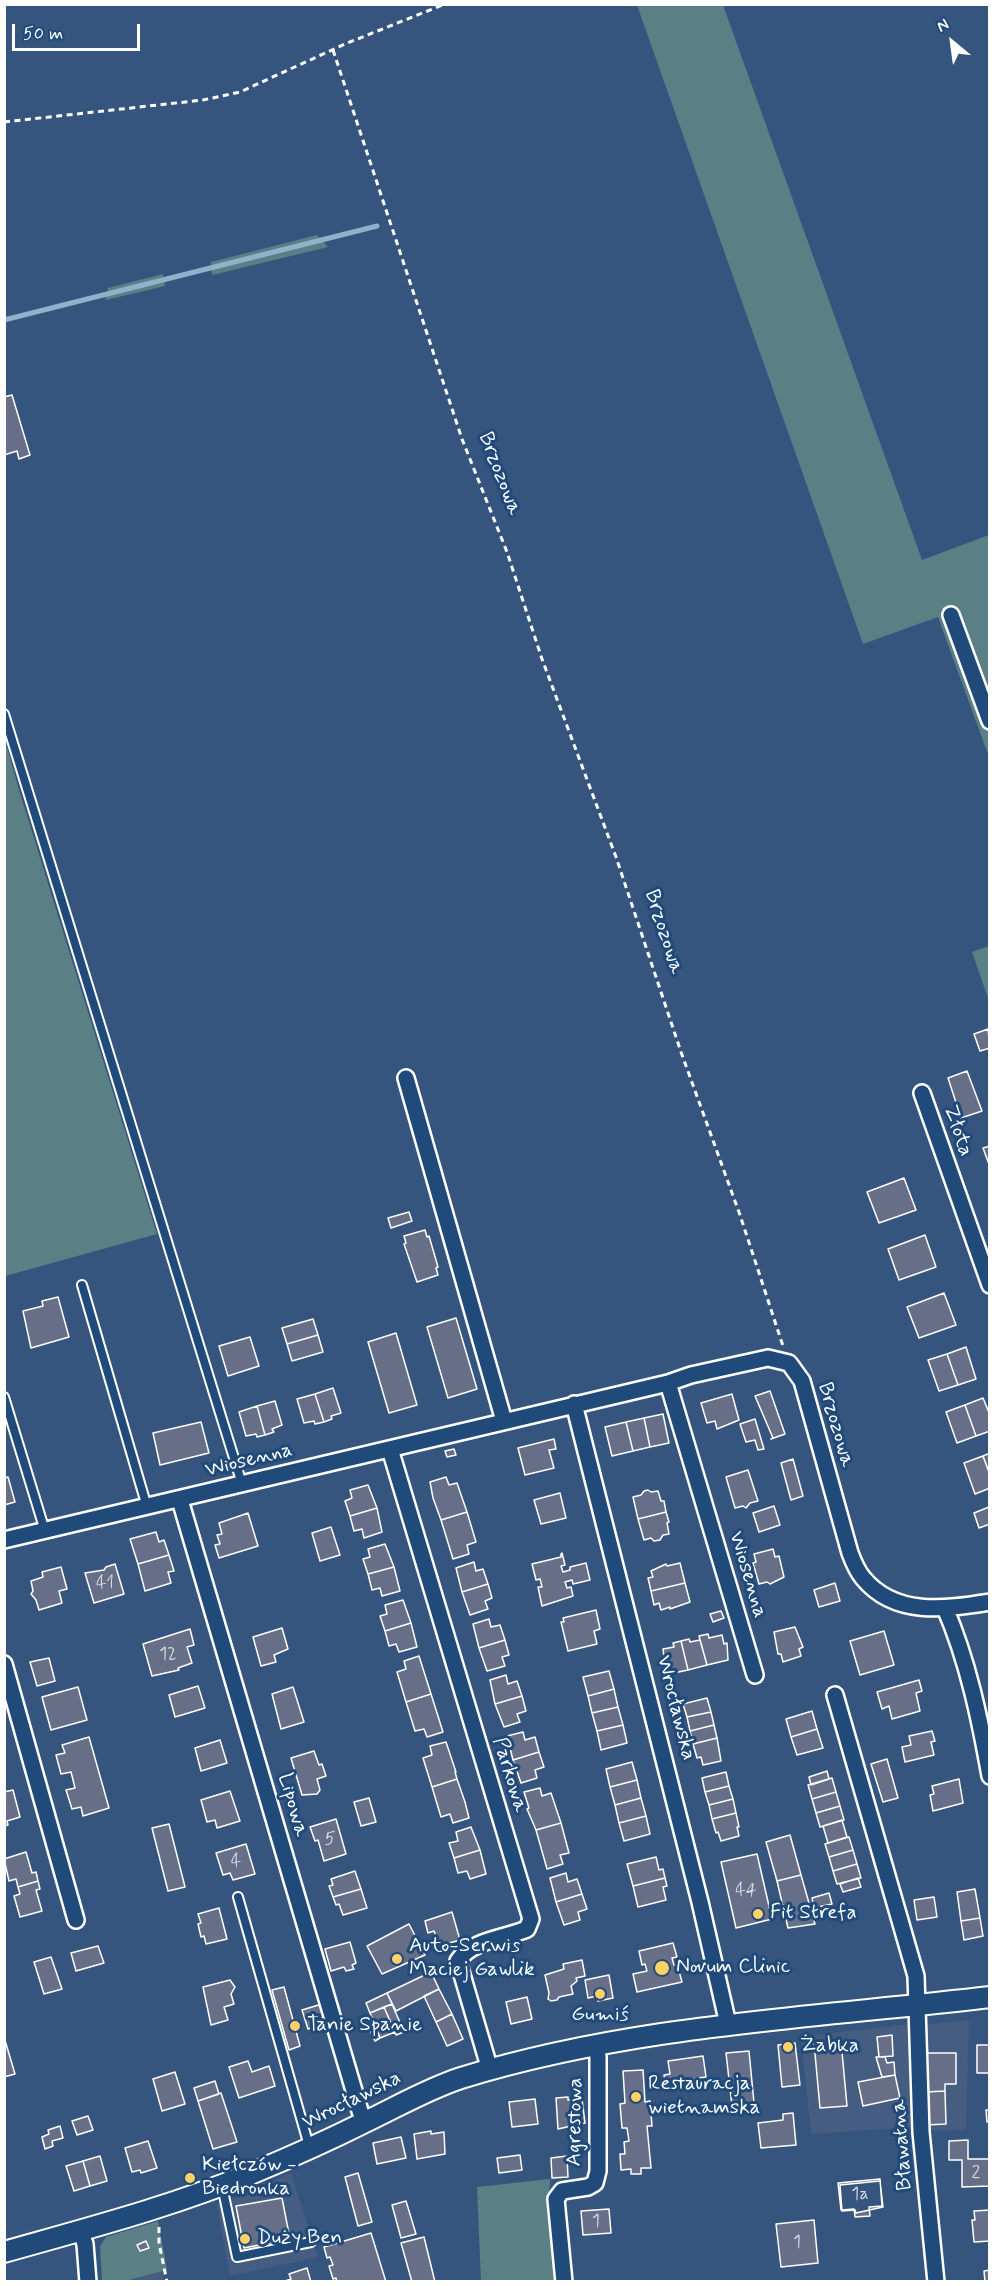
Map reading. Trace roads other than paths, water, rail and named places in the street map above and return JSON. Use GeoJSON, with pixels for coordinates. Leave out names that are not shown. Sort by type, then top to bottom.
{"type":"FeatureCollection","features":[{"type":"Feature","properties":{"kind":"street"},"geometry":{"type":"LineString","coordinates":[[951,615],[990,721]]}},
{"type":"Feature","properties":{"kind":"street"},"geometry":{"type":"LineString","coordinates":[[406,1078],[504,1421]]}},
{"type":"Feature","properties":{"kind":"street","name":"Złota"},"geometry":{"type":"LineString","coordinates":[[922,1093],[990,1285]]}},
{"type":"Feature","properties":{"kind":"street","name":"Wiosenna"},"geometry":{"type":"LineString","coordinates":[[4,1540],[668,1383],[690,1375],[768,1358],[789,1363]]}},
{"type":"Feature","properties":{"kind":"street","name":"Brzozowa"},"geometry":{"type":"LineString","coordinates":[[789,1363],[802,1382],[850,1553],[861,1576],[874,1589],[895,1602],[916,1608],[945,1608],[990,1602]]}},
{"type":"Feature","properties":{"kind":"street","name":"Wiosenna"},"geometry":{"type":"LineString","coordinates":[[668,1383],[755,1675]]}},
{"type":"Feature","properties":{"kind":"street","name":"Wrocławska"},"geometry":{"type":"LineString","coordinates":[[574,1404],[728,2024]]}},
{"type":"Feature","properties":{"kind":"street","name":"Parkowa"},"geometry":{"type":"LineString","coordinates":[[390,1449],[531,1919],[528,1929],[472,1948],[463,1953],[458,1961],[490,2070]]}},
{"type":"Feature","properties":{"kind":"street","name":"Lipowa"},"geometry":{"type":"LineString","coordinates":[[180,1500],[365,2122]]}},
{"type":"Feature","properties":{"kind":"street"},"geometry":{"type":"LineString","coordinates":[[945,1608],[955,1631],[982,1734],[990,1776]]}},
{"type":"Feature","properties":{"kind":"street"},"geometry":{"type":"LineString","coordinates":[[4,1664],[76,1920]]}},
{"type":"Feature","properties":{"kind":"street"},"geometry":{"type":"LineString","coordinates":[[835,1695],[916,1976],[918,2006]]}},
{"type":"Feature","properties":{"kind":"street","name":"Wrocławska"},"geometry":{"type":"LineString","coordinates":[[4,2252],[167,2204],[221,2185],[310,2148],[458,2079],[490,2070],[596,2044],[728,2024],[990,1997]]}},
{"type":"Feature","properties":{"kind":"street","name":"Bławatna"},"geometry":{"type":"LineString","coordinates":[[918,2006],[921,2132],[936,2282]]}},
{"type":"Feature","properties":{"kind":"street","name":"Agrestowa"},"geometry":{"type":"LineString","coordinates":[[564,2282],[556,2199],[562,2191],[588,2187],[595,2183],[598,2171],[596,2044]]}},
{"type":"Feature","properties":{"kind":"street"},"geometry":{"type":"LineString","coordinates":[[80,2230],[85,2244],[88,2282]]}},
{"type":"Feature","properties":{"kind":"lane"},"geometry":{"type":"LineString","coordinates":[[4,714],[242,1484]]}},
{"type":"Feature","properties":{"kind":"lane"},"geometry":{"type":"LineString","coordinates":[[82,1286],[147,1507]]}},
{"type":"Feature","properties":{"kind":"lane"},"geometry":{"type":"LineString","coordinates":[[4,1397],[45,1531]]}},
{"type":"Feature","properties":{"kind":"lane"},"geometry":{"type":"LineString","coordinates":[[238,1897],[310,2148]]}},
{"type":"Feature","properties":{"kind":"lane"},"geometry":{"type":"LineString","coordinates":[[221,2185],[237,2257],[311,2242]]}},
{"type":"Feature","properties":{"kind":"waterway"},"geometry":{"type":"LineString","coordinates":[[4,320],[377,226]]}},
{"type":"Feature","properties":{"kind":"place","name":"Fit Strefa"},"geometry":{"type":"Point","coordinates":[758,1914]}},
{"type":"Feature","properties":{"kind":"place","name":"Auto-Serwis Maciej Gawlik"},"geometry":{"type":"Point","coordinates":[397,1959]}},
{"type":"Feature","properties":{"kind":"place","name":"Novum Clinic"},"geometry":{"type":"Point","coordinates":[662,1968]}},
{"type":"Feature","properties":{"kind":"place","name":"Gumiś"},"geometry":{"type":"Point","coordinates":[600,1994]}},
{"type":"Feature","properties":{"kind":"place","name":"Tanie Spanie"},"geometry":{"type":"Point","coordinates":[295,2026]}},
{"type":"Feature","properties":{"kind":"place","name":"Żabka"},"geometry":{"type":"Point","coordinates":[788,2047]}},
{"type":"Feature","properties":{"kind":"place","name":"Restauracja wietnamska"},"geometry":{"type":"Point","coordinates":[636,2097]}},
{"type":"Feature","properties":{"kind":"place","name":"Kiełczów - Biedronka"},"geometry":{"type":"Point","coordinates":[190,2178]}},
{"type":"Feature","properties":{"kind":"place","name":"Duży Ben"},"geometry":{"type":"Point","coordinates":[245,2239]}}]}
